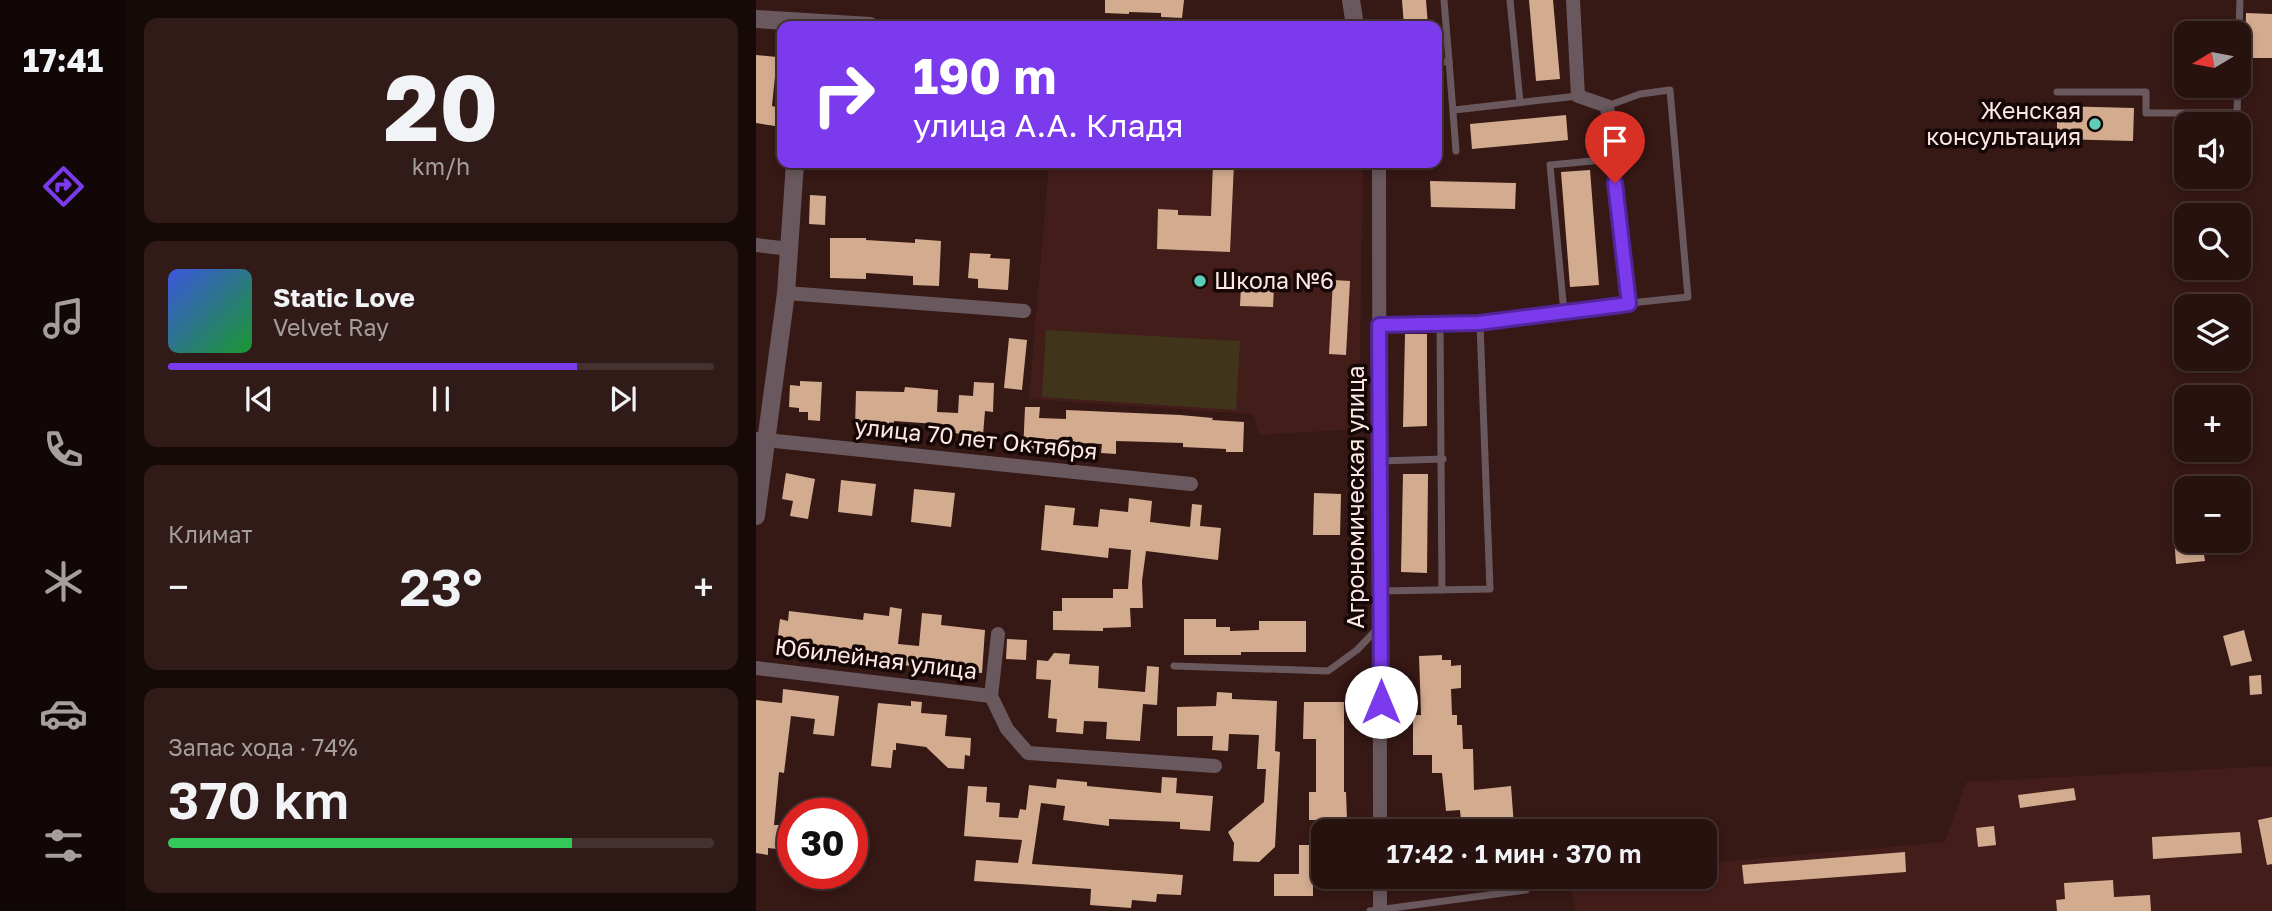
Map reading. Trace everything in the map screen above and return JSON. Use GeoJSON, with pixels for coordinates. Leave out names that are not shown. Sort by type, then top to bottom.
{"type":"FeatureCollection","features":[{"type":"Feature","properties":{"kind":"street"},"geometry":{"type":"LineString","coordinates":[[1351,0],[1354,21]]}},
{"type":"Feature","properties":{"kind":"street"},"geometry":{"type":"LineString","coordinates":[[1379,325],[1479,323],[1629,304],[1607,106],[1578,96],[1573,0]]}},
{"type":"Feature","properties":{"kind":"street"},"geometry":{"type":"LineString","coordinates":[[756,19],[777,21]]}},
{"type":"Feature","properties":{"kind":"street"},"geometry":{"type":"LineString","coordinates":[[756,516],[761,440],[786,293],[795,168]]}},
{"type":"Feature","properties":{"kind":"street","name":"Агрономическая улица"},"geometry":{"type":"LineString","coordinates":[[1379,168],[1380,819]]}},
{"type":"Feature","properties":{"kind":"street"},"geometry":{"type":"LineString","coordinates":[[756,245],[790,249]]}},
{"type":"Feature","properties":{"kind":"street"},"geometry":{"type":"LineString","coordinates":[[786,293],[1024,311]]}},
{"type":"Feature","properties":{"kind":"street","name":"улица 70 лет Октября"},"geometry":{"type":"LineString","coordinates":[[761,440],[1191,484]]}},
{"type":"Feature","properties":{"kind":"street"},"geometry":{"type":"LineString","coordinates":[[998,634],[991,696],[1007,729],[1028,753],[1215,766]]}},
{"type":"Feature","properties":{"kind":"street","name":"Юбилейная улица"},"geometry":{"type":"LineString","coordinates":[[756,668],[991,696]]}},
{"type":"Feature","properties":{"kind":"street"},"geometry":{"type":"LineString","coordinates":[[1375,910],[1378,889]]}},
{"type":"Feature","properties":{"kind":"lane"},"geometry":{"type":"LineString","coordinates":[[1444,0],[1456,150]]}},
{"type":"Feature","properties":{"kind":"lane"},"geometry":{"type":"LineString","coordinates":[[1510,0],[1520,102]]}},
{"type":"Feature","properties":{"kind":"lane"},"geometry":{"type":"LineString","coordinates":[[2239,21],[2240,0]]}},
{"type":"Feature","properties":{"kind":"lane"},"geometry":{"type":"LineString","coordinates":[[1442,62],[1449,61]]}},
{"type":"Feature","properties":{"kind":"lane"},"geometry":{"type":"LineString","coordinates":[[1607,106],[1640,94],[1670,90],[1688,297],[1629,304]]}},
{"type":"Feature","properties":{"kind":"lane"},"geometry":{"type":"LineString","coordinates":[[2057,92],[2146,92],[2146,114],[2237,113],[2238,98]]}},
{"type":"Feature","properties":{"kind":"lane"},"geometry":{"type":"LineString","coordinates":[[1454,110],[1578,96]]}},
{"type":"Feature","properties":{"kind":"lane"},"geometry":{"type":"LineString","coordinates":[[1564,312],[1550,164],[1613,159]]}},
{"type":"Feature","properties":{"kind":"lane"},"geometry":{"type":"LineString","coordinates":[[1381,591],[1490,589],[1479,323]]}},
{"type":"Feature","properties":{"kind":"lane"},"geometry":{"type":"LineString","coordinates":[[1440,324],[1443,590]]}},
{"type":"Feature","properties":{"kind":"lane"},"geometry":{"type":"LineString","coordinates":[[1380,461],[1443,459]]}},
{"type":"Feature","properties":{"kind":"lane"},"geometry":{"type":"LineString","coordinates":[[1174,666],[1328,671],[1357,650],[1381,625]]}},
{"type":"Feature","properties":{"kind":"lane"},"geometry":{"type":"LineString","coordinates":[[1375,910],[1526,890]]}},
{"type":"Feature","properties":{"kind":"shaded area","name":"Школа №6"},"geometry":{"type":"Polygon","coordinates":[[[1049,168],[1363,168],[1359,429],[1259,435],[1253,414],[1029,399],[1049,168]]]}},
{"type":"Feature","properties":{"kind":"shaded area"},"geometry":{"type":"Polygon","coordinates":[[[1046,330],[1240,341],[1236,410],[1042,397],[1046,330]]]}},
{"type":"Feature","properties":{"kind":"shaded area"},"geometry":{"type":"Polygon","coordinates":[[[2272,766],[2272,911],[1575,911],[1571,889],[1717,889],[1717,862],[1945,842],[1966,782],[2272,766]]]}},
{"type":"Feature","properties":{"kind":"building"},"geometry":{"type":"Polygon","coordinates":[[[1105,0],[1184,0],[1182,18],[1161,17],[1161,13],[1105,13],[1105,0]]]}},
{"type":"Feature","properties":{"kind":"building"},"geometry":{"type":"Polygon","coordinates":[[[1402,0],[1426,0],[1428,21],[1404,21],[1402,0]]]}},
{"type":"Feature","properties":{"kind":"building"},"geometry":{"type":"Polygon","coordinates":[[[1529,0],[1553,0],[1560,79],[1536,81],[1529,0]]]}},
{"type":"Feature","properties":{"kind":"building"},"geometry":{"type":"Polygon","coordinates":[[[2246,13],[2272,14],[2272,58],[2251,58],[2251,21],[2246,21],[2246,13]]]}},
{"type":"Feature","properties":{"kind":"building"},"geometry":{"type":"Polygon","coordinates":[[[756,55],[777,57],[772,106],[776,107],[777,126],[756,123],[756,55]]]}},
{"type":"Feature","properties":{"kind":"building","name":"Женская консультация"},"geometry":{"type":"Polygon","coordinates":[[[2057,106],[2134,108],[2133,141],[2057,139],[2057,106]]]}},
{"type":"Feature","properties":{"kind":"building"},"geometry":{"type":"Polygon","coordinates":[[[1566,115],[1568,140],[1472,149],[1470,124],[1566,115]]]}},
{"type":"Feature","properties":{"kind":"building"},"geometry":{"type":"Polygon","coordinates":[[[1213,168],[1234,168],[1230,252],[1157,249],[1158,209],[1178,210],[1178,215],[1211,216],[1213,168]]]}},
{"type":"Feature","properties":{"kind":"building"},"geometry":{"type":"Polygon","coordinates":[[[1590,170],[1599,285],[1570,287],[1561,172],[1590,170]]]}},
{"type":"Feature","properties":{"kind":"building"},"geometry":{"type":"Polygon","coordinates":[[[1430,181],[1516,183],[1515,209],[1431,207],[1430,181]]]}},
{"type":"Feature","properties":{"kind":"building"},"geometry":{"type":"Polygon","coordinates":[[[810,195],[826,196],[825,225],[809,224],[810,195]]]}},
{"type":"Feature","properties":{"kind":"building"},"geometry":{"type":"Polygon","coordinates":[[[830,238],[866,238],[915,243],[915,239],[941,241],[939,286],[913,285],[913,276],[866,273],[866,279],[830,278],[830,238]]]}},
{"type":"Feature","properties":{"kind":"building"},"geometry":{"type":"Polygon","coordinates":[[[970,253],[991,254],[990,258],[1010,259],[1008,290],[978,288],[978,279],[968,278],[970,253]]]}},
{"type":"Feature","properties":{"kind":"building"},"geometry":{"type":"Polygon","coordinates":[[[1333,280],[1350,281],[1346,355],[1329,354],[1333,280]]]}},
{"type":"Feature","properties":{"kind":"building"},"geometry":{"type":"Polygon","coordinates":[[[1241,285],[1274,287],[1273,307],[1240,306],[1241,285]]]}},
{"type":"Feature","properties":{"kind":"building"},"geometry":{"type":"Polygon","coordinates":[[[1405,334],[1427,334],[1427,426],[1403,427],[1405,334]]]}},
{"type":"Feature","properties":{"kind":"building"},"geometry":{"type":"Polygon","coordinates":[[[1009,338],[1027,340],[1022,390],[1004,388],[1009,338]]]}},
{"type":"Feature","properties":{"kind":"building"},"geometry":{"type":"Polygon","coordinates":[[[800,381],[822,382],[820,421],[808,420],[808,412],[799,412],[799,408],[789,407],[790,385],[800,386],[800,381]]]}},
{"type":"Feature","properties":{"kind":"building"},"geometry":{"type":"Polygon","coordinates":[[[974,382],[994,383],[993,412],[985,411],[983,435],[950,433],[950,425],[894,421],[893,428],[855,427],[856,391],[904,392],[905,387],[938,390],[937,412],[958,413],[959,395],[973,396],[974,382]]]}},
{"type":"Feature","properties":{"kind":"building"},"geometry":{"type":"Polygon","coordinates":[[[1025,407],[1040,407],[1039,418],[1066,419],[1066,410],[1180,415],[1244,422],[1243,452],[1183,447],[1183,443],[1116,441],[1116,454],[1101,453],[1102,444],[1080,443],[1080,456],[1064,455],[1065,441],[1039,440],[1038,454],[1023,453],[1025,407]]]}},
{"type":"Feature","properties":{"kind":"building"},"geometry":{"type":"Polygon","coordinates":[[[786,473],[815,479],[808,519],[790,516],[793,501],[782,499],[786,473]]]}},
{"type":"Feature","properties":{"kind":"building"},"geometry":{"type":"Polygon","coordinates":[[[1403,474],[1428,474],[1427,573],[1401,572],[1403,474]]]}},
{"type":"Feature","properties":{"kind":"building"},"geometry":{"type":"Polygon","coordinates":[[[841,480],[876,484],[872,516],[838,512],[841,480]]]}},
{"type":"Feature","properties":{"kind":"building"},"geometry":{"type":"Polygon","coordinates":[[[914,489],[955,493],[951,527],[911,522],[914,489]]]}},
{"type":"Feature","properties":{"kind":"building"},"geometry":{"type":"Polygon","coordinates":[[[1314,493],[1341,494],[1340,535],[1313,535],[1314,493]]]}},
{"type":"Feature","properties":{"kind":"building"},"geometry":{"type":"Polygon","coordinates":[[[1129,498],[1152,501],[1150,522],[1190,527],[1192,504],[1202,505],[1200,526],[1221,528],[1218,560],[1146,551],[1142,581],[1143,608],[1130,608],[1131,627],[1103,628],[1103,631],[1053,630],[1053,611],[1062,611],[1062,598],[1113,598],[1113,589],[1128,589],[1131,550],[1109,548],[1108,558],[1041,550],[1045,505],[1075,508],[1073,525],[1098,527],[1100,509],[1128,512],[1129,498]]]}},
{"type":"Feature","properties":{"kind":"building"},"geometry":{"type":"Polygon","coordinates":[[[2175,553],[2204,553],[2205,561],[2176,564],[2175,553]]]}},
{"type":"Feature","properties":{"kind":"building"},"geometry":{"type":"Polygon","coordinates":[[[890,607],[902,609],[898,644],[919,646],[922,613],[942,615],[941,625],[985,630],[982,673],[937,669],[936,674],[911,671],[911,666],[872,661],[871,666],[858,664],[859,652],[777,643],[780,619],[788,621],[789,611],[863,620],[864,613],[889,616],[890,607]]]}},
{"type":"Feature","properties":{"kind":"building"},"geometry":{"type":"Polygon","coordinates":[[[1184,619],[1216,619],[1216,627],[1230,627],[1230,631],[1259,630],[1259,621],[1306,621],[1306,652],[1184,655],[1184,619]]]}},
{"type":"Feature","properties":{"kind":"building"},"geometry":{"type":"Polygon","coordinates":[[[2244,630],[2252,661],[2231,666],[2223,636],[2244,630]]]}},
{"type":"Feature","properties":{"kind":"building"},"geometry":{"type":"Polygon","coordinates":[[[1007,639],[1027,640],[1026,660],[1006,659],[1007,639]]]}},
{"type":"Feature","properties":{"kind":"building"},"geometry":{"type":"Polygon","coordinates":[[[1054,653],[1070,654],[1069,664],[1099,666],[1098,688],[1145,692],[1147,666],[1159,667],[1157,705],[1143,704],[1140,741],[1106,739],[1107,722],[1084,721],[1083,734],[1056,732],[1057,719],[1048,718],[1051,680],[1036,679],[1037,660],[1048,661],[1054,653]]]}},
{"type":"Feature","properties":{"kind":"building"},"geometry":{"type":"Polygon","coordinates":[[[1442,655],[1442,660],[1451,660],[1451,666],[1461,665],[1461,688],[1451,689],[1452,715],[1457,715],[1457,725],[1462,725],[1463,749],[1473,749],[1474,790],[1511,786],[1513,819],[1461,819],[1460,810],[1446,811],[1442,773],[1432,773],[1432,755],[1413,755],[1413,715],[1421,715],[1419,656],[1442,655]]]}},
{"type":"Feature","properties":{"kind":"building"},"geometry":{"type":"Polygon","coordinates":[[[2261,675],[2262,694],[2250,695],[2249,676],[2261,675]]]}},
{"type":"Feature","properties":{"kind":"building"},"geometry":{"type":"Polygon","coordinates":[[[783,689],[839,696],[834,736],[813,734],[815,719],[791,716],[784,773],[779,772],[774,825],[777,825],[777,849],[768,848],[768,855],[756,853],[756,700],[782,703],[783,689]]]}},
{"type":"Feature","properties":{"kind":"building"},"geometry":{"type":"Polygon","coordinates":[[[1217,692],[1232,693],[1232,699],[1277,701],[1275,751],[1280,752],[1275,847],[1259,862],[1233,861],[1234,843],[1228,832],[1264,802],[1266,769],[1257,769],[1259,735],[1229,734],[1228,751],[1212,750],[1213,736],[1177,736],[1177,707],[1216,706],[1217,692]]]}},
{"type":"Feature","properties":{"kind":"building"},"geometry":{"type":"Polygon","coordinates":[[[911,701],[922,702],[921,713],[947,715],[945,736],[971,738],[970,756],[965,755],[964,769],[948,768],[926,747],[896,743],[891,768],[871,766],[878,703],[911,706],[911,701]]]}},
{"type":"Feature","properties":{"kind":"building"},"geometry":{"type":"Polygon","coordinates":[[[1304,702],[1344,702],[1344,792],[1347,819],[1309,820],[1309,792],[1316,792],[1316,739],[1303,739],[1304,702]]]}},
{"type":"Feature","properties":{"kind":"building"},"geometry":{"type":"Polygon","coordinates":[[[1162,777],[1177,778],[1176,793],[1213,796],[1210,831],[1180,829],[1180,822],[1109,819],[1109,826],[1063,820],[1065,806],[1041,803],[1032,864],[1183,875],[1181,895],[1157,894],[1156,902],[1132,900],[1131,908],[1090,905],[1091,889],[974,881],[976,860],[1018,863],[1022,840],[964,836],[968,786],[987,787],[986,802],[1000,803],[999,817],[1018,818],[1020,809],[1026,810],[1029,785],[1056,788],[1057,779],[1087,782],[1087,786],[1161,793],[1162,777]]]}},
{"type":"Feature","properties":{"kind":"building"},"geometry":{"type":"Polygon","coordinates":[[[2074,788],[2076,800],[2020,808],[2018,795],[2074,788]]]}},
{"type":"Feature","properties":{"kind":"building"},"geometry":{"type":"Polygon","coordinates":[[[2272,817],[2272,864],[2267,865],[2258,820],[2272,817]]]}},
{"type":"Feature","properties":{"kind":"building"},"geometry":{"type":"Polygon","coordinates":[[[1994,826],[1996,845],[1978,847],[1976,828],[1994,826]]]}},
{"type":"Feature","properties":{"kind":"building"},"geometry":{"type":"Polygon","coordinates":[[[2240,832],[2242,853],[2153,859],[2152,837],[2240,832]]]}},
{"type":"Feature","properties":{"kind":"building"},"geometry":{"type":"Polygon","coordinates":[[[1299,845],[1311,845],[1313,896],[1274,896],[1274,874],[1299,874],[1299,845]]]}},
{"type":"Feature","properties":{"kind":"building"},"geometry":{"type":"Polygon","coordinates":[[[1905,852],[1906,872],[1744,884],[1742,865],[1905,852]]]}},
{"type":"Feature","properties":{"kind":"building"},"geometry":{"type":"Polygon","coordinates":[[[2113,880],[2114,897],[2150,895],[2151,911],[2057,911],[2056,900],[2065,899],[2064,883],[2113,880]]]}},
{"type":"Feature","properties":{"kind":"place","name":"Женская консультация"},"geometry":{"type":"Point","coordinates":[2095,124]}},
{"type":"Feature","properties":{"kind":"place","name":"Школа №6"},"geometry":{"type":"Point","coordinates":[1200,281]}},
{"type":"Feature","properties":{"kind":"route"},"geometry":{"type":"LineString","coordinates":[[1381,702],[1379,325],[1479,323],[1629,304],[1615,183]]}}]}
